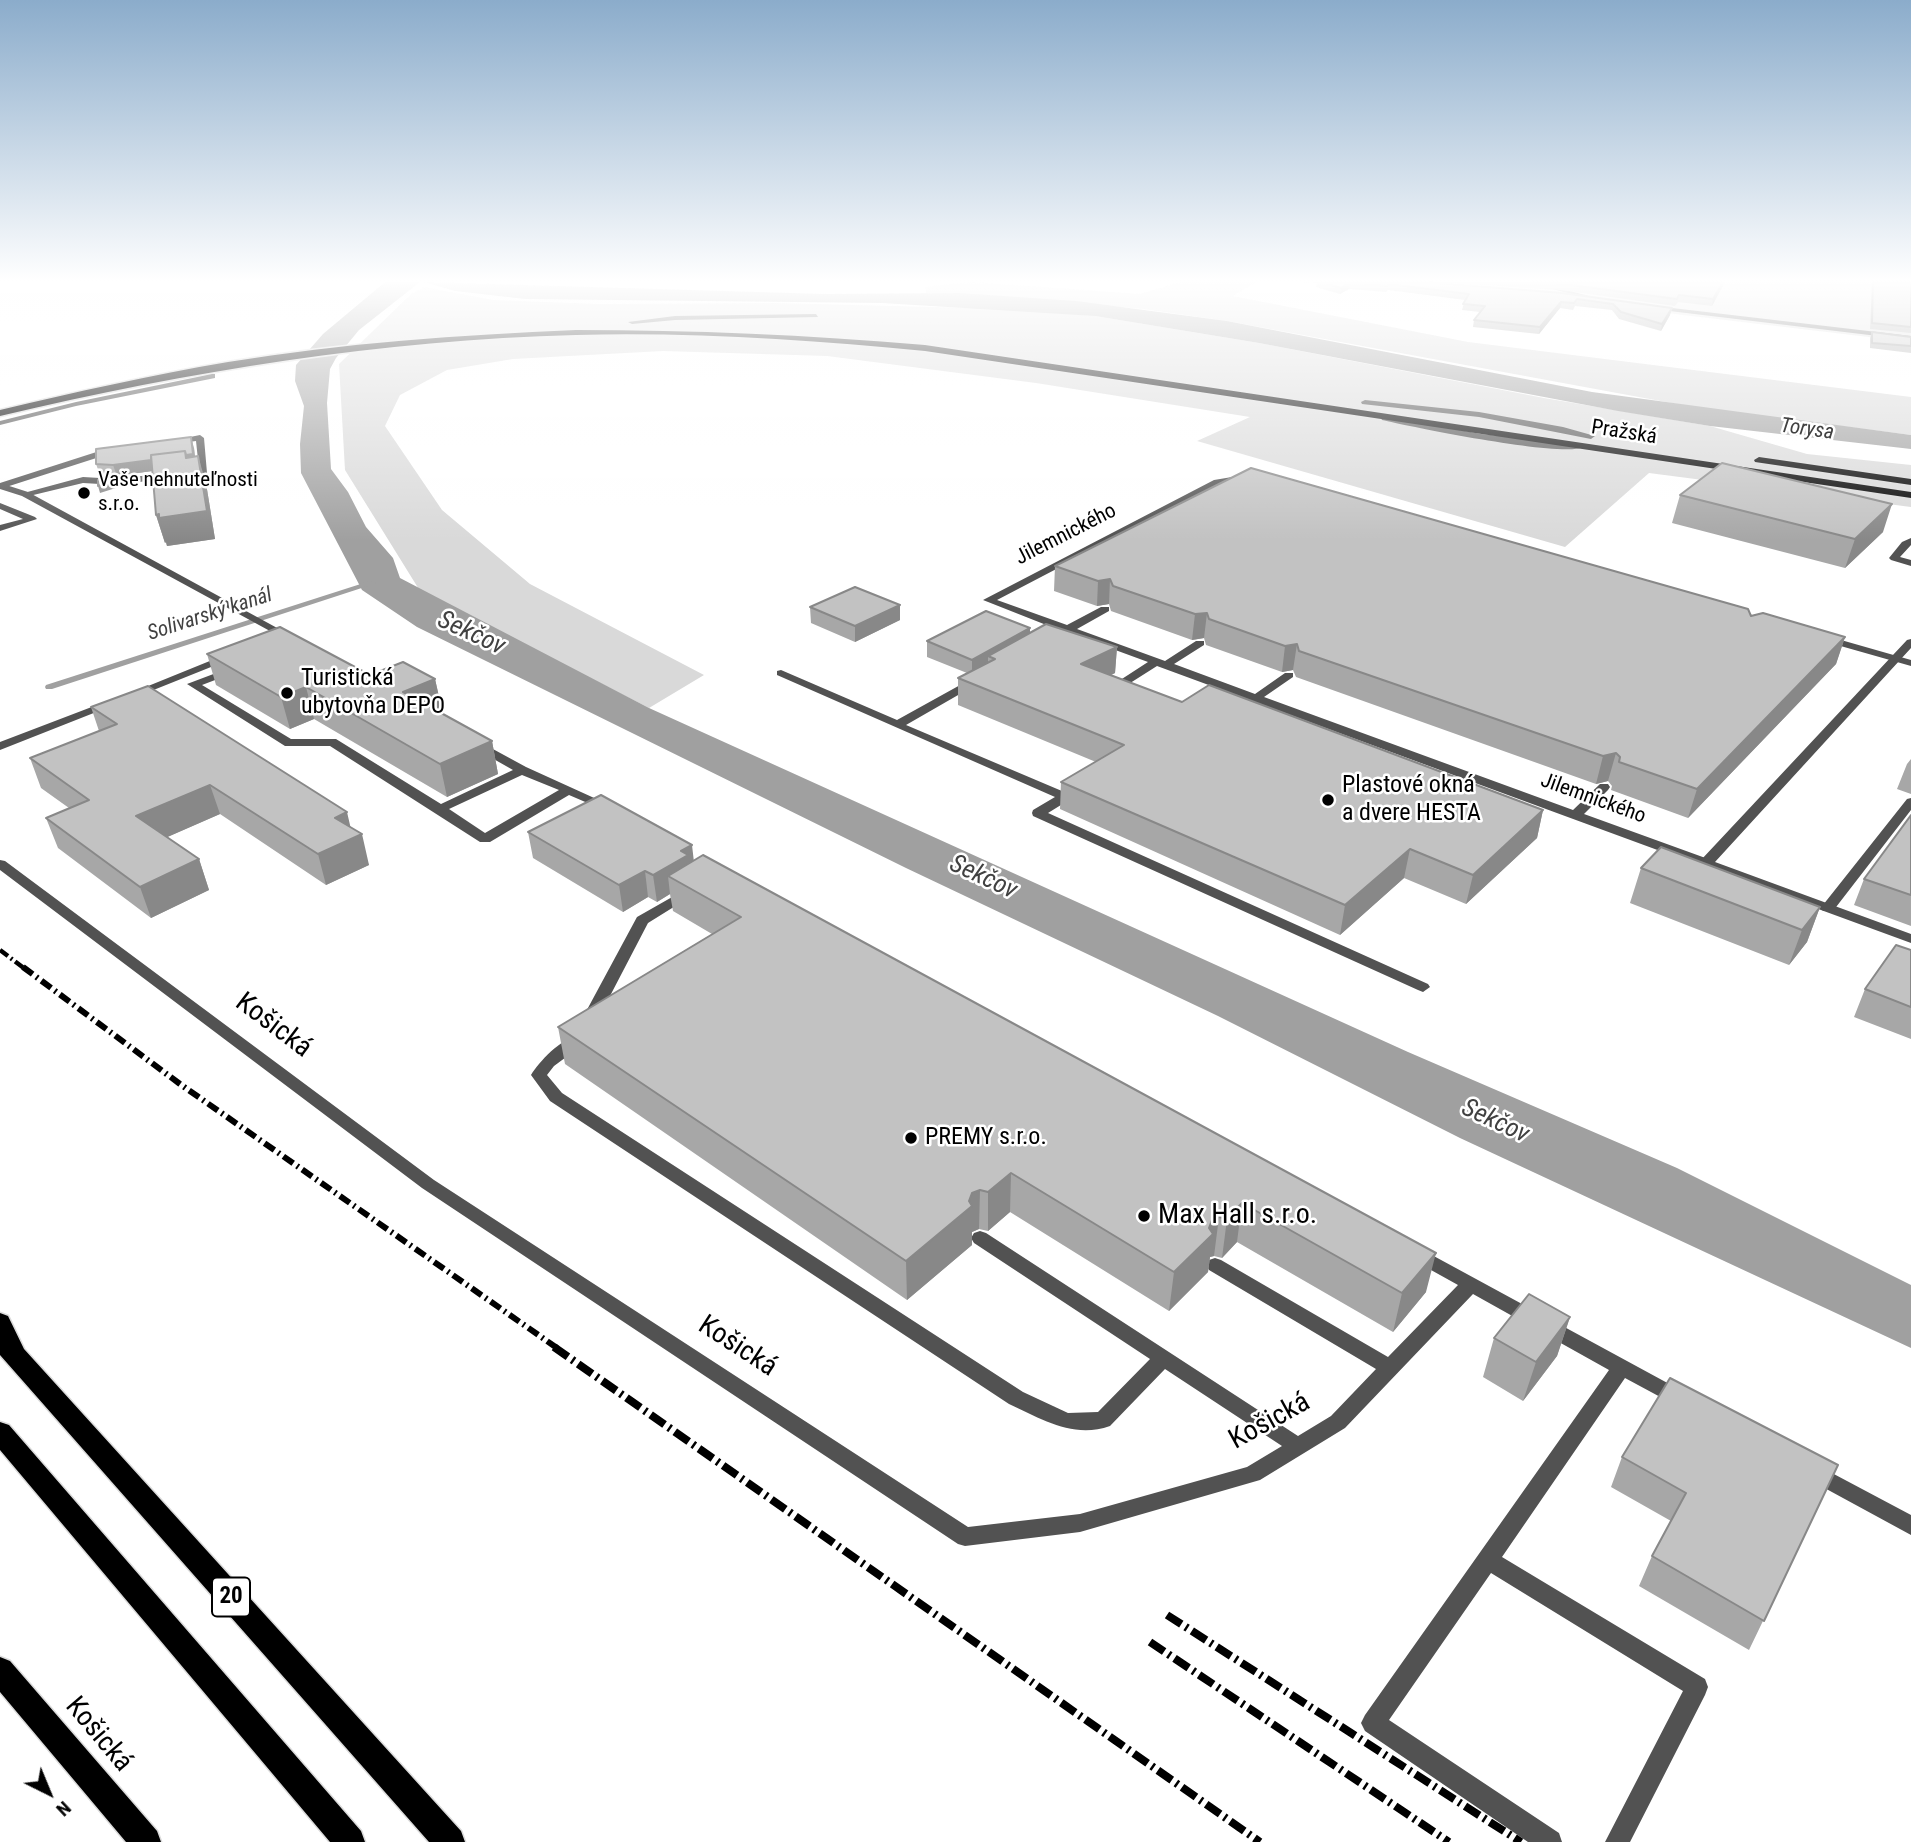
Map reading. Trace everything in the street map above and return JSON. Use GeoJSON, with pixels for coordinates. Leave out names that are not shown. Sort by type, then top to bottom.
{"type":"FeatureCollection","features":[{"type":"Feature","properties":{"kind":"main road","name":"Pražská"},"geometry":{"type":"LineString","coordinates":[[0,402],[160,368]]}},
{"type":"Feature","properties":{"kind":"main road","name":"Pražská"},"geometry":{"type":"LineString","coordinates":[[0,413],[114,386],[214,368]]}},
{"type":"Feature","properties":{"kind":"main road","name":"Pražská"},"geometry":{"type":"LineString","coordinates":[[1058,368],[1911,495]]}},
{"type":"Feature","properties":{"kind":"main road","name":"Pražská"},"geometry":{"type":"LineString","coordinates":[[1127,368],[1693,451]]}},
{"type":"Feature","properties":{"kind":"main road"},"geometry":{"type":"LineString","coordinates":[[1745,458],[1911,482]]}},
{"type":"Feature","properties":{"kind":"main road","name":"20"},"geometry":{"type":"LineString","coordinates":[[0,1322],[7,1346],[450,1842]]}},
{"type":"Feature","properties":{"kind":"main road"},"geometry":{"type":"LineString","coordinates":[[0,1432],[350,1842]]}},
{"type":"Feature","properties":{"kind":"main road","name":"Košická"},"geometry":{"type":"LineString","coordinates":[[0,1671],[146,1842]]}},
{"type":"Feature","properties":{"kind":"street"},"geometry":{"type":"LineString","coordinates":[[0,423],[212,376]]}},
{"type":"Feature","properties":{"kind":"street"},"geometry":{"type":"LineString","coordinates":[[25,495],[83,480],[117,482],[204,471],[200,438],[160,443]]}},
{"type":"Feature","properties":{"kind":"street"},"geometry":{"type":"LineString","coordinates":[[0,486],[107,450],[120,449]]}},
{"type":"Feature","properties":{"kind":"street","name":"Jilemnického"},"geometry":{"type":"LineString","coordinates":[[1252,478],[1217,482],[988,600],[1063,632],[1161,663],[1911,939]]}},
{"type":"Feature","properties":{"kind":"street"},"geometry":{"type":"LineString","coordinates":[[0,486],[25,495],[290,637],[272,640]]}},
{"type":"Feature","properties":{"kind":"street"},"geometry":{"type":"LineString","coordinates":[[0,506],[32,519],[0,528]]}},
{"type":"Feature","properties":{"kind":"street"},"geometry":{"type":"LineString","coordinates":[[1911,541],[1905,544],[1894,558],[1911,563]]}},
{"type":"Feature","properties":{"kind":"street"},"geometry":{"type":"LineString","coordinates":[[1063,632],[1105,609]]}},
{"type":"Feature","properties":{"kind":"street"},"geometry":{"type":"LineString","coordinates":[[1817,636],[1911,663]]}},
{"type":"Feature","properties":{"kind":"street"},"geometry":{"type":"LineString","coordinates":[[1706,863],[1911,642]]}},
{"type":"Feature","properties":{"kind":"street"},"geometry":{"type":"LineString","coordinates":[[1121,694],[1110,689],[1200,643]]}},
{"type":"Feature","properties":{"kind":"street"},"geometry":{"type":"LineString","coordinates":[[0,746],[234,655]]}},
{"type":"Feature","properties":{"kind":"street"},"geometry":{"type":"LineString","coordinates":[[242,666],[193,684],[289,743],[332,742],[491,843],[568,790]]}},
{"type":"Feature","properties":{"kind":"street"},"geometry":{"type":"LineString","coordinates":[[781,673],[1065,797],[1038,814],[1423,987]]}},
{"type":"Feature","properties":{"kind":"street"},"geometry":{"type":"LineString","coordinates":[[897,724],[989,674]]}},
{"type":"Feature","properties":{"kind":"street"},"geometry":{"type":"LineString","coordinates":[[1256,698],[1289,675]]}},
{"type":"Feature","properties":{"kind":"street"},"geometry":{"type":"LineString","coordinates":[[1214,694],[1226,687]]}},
{"type":"Feature","properties":{"kind":"street"},"geometry":{"type":"LineString","coordinates":[[463,736],[522,770],[621,814]]}},
{"type":"Feature","properties":{"kind":"street"},"geometry":{"type":"LineString","coordinates":[[440,809],[522,770]]}},
{"type":"Feature","properties":{"kind":"street"},"geometry":{"type":"LineString","coordinates":[[1574,815],[1604,787]]}},
{"type":"Feature","properties":{"kind":"street"},"geometry":{"type":"LineString","coordinates":[[1828,908],[1911,802]]}},
{"type":"Feature","properties":{"kind":"street","name":"Košická"},"geometry":{"type":"LineString","coordinates":[[0,864],[428,1184],[965,1537],[1080,1523],[1253,1474],[1338,1422],[1471,1284]]}},
{"type":"Feature","properties":{"kind":"street"},"geometry":{"type":"LineString","coordinates":[[700,885],[642,920],[580,1038],[548,1062],[538,1075],[556,1097],[940,1350],[1016,1398],[1066,1421],[1103,1420],[1163,1358]]}},
{"type":"Feature","properties":{"kind":"street"},"geometry":{"type":"LineString","coordinates":[[980,1238],[1299,1447]]}},
{"type":"Feature","properties":{"kind":"street"},"geometry":{"type":"LineString","coordinates":[[1410,1250],[1694,1407]]}},
{"type":"Feature","properties":{"kind":"street"},"geometry":{"type":"LineString","coordinates":[[1215,1265],[1390,1368]]}},
{"type":"Feature","properties":{"kind":"street"},"geometry":{"type":"LineString","coordinates":[[1550,1842],[1373,1723],[1622,1367]]}},
{"type":"Feature","properties":{"kind":"street"},"geometry":{"type":"LineString","coordinates":[[1803,1467],[1911,1526]]}},
{"type":"Feature","properties":{"kind":"street"},"geometry":{"type":"LineString","coordinates":[[1487,1559],[1697,1687],[1617,1842]]}},
{"type":"Feature","properties":{"kind":"shaded area"},"geometry":{"type":"Polygon","coordinates":[[[339,368],[459,368],[447,370],[400,395],[385,426],[442,510],[530,584],[704,675],[649,708],[420,591],[345,470],[339,368]]]}},
{"type":"Feature","properties":{"kind":"shaded area"},"geometry":{"type":"Polygon","coordinates":[[[920,368],[1388,368],[1710,426],[1807,454],[1911,465],[1911,507],[1649,473],[1565,547],[1197,441],[1250,417],[1036,383],[920,368]]]}},
{"type":"Feature","properties":{"kind":"shaded area"},"geometry":{"type":"Polygon","coordinates":[[[1481,368],[1677,368],[1911,397],[1911,435],[1693,407],[1481,368]]]}},
{"type":"Feature","properties":{"kind":"water","name":"Sekčov"},"geometry":{"type":"Polygon","coordinates":[[[296,368],[331,368],[327,403],[331,469],[348,492],[366,527],[393,558],[400,578],[649,708],[1408,1052],[1677,1168],[1911,1285],[1911,1348],[1460,1138],[1218,1016],[906,868],[417,627],[362,590],[301,473],[300,444],[304,406],[295,381],[296,368]]]}},
{"type":"Feature","properties":{"kind":"water","name":"Torysa"},"geometry":{"type":"Polygon","coordinates":[[[1391,368],[1468,368],[1592,392],[1911,435],[1911,449],[1710,426],[1391,368]]]}},
{"type":"Feature","properties":{"kind":"building"},"geometry":{"type":"Polygon","coordinates":[[[191,437],[193,454],[186,455],[185,451],[151,455],[151,460],[113,465],[96,464],[96,449],[191,437]]]}},
{"type":"Feature","properties":{"kind":"building"},"geometry":{"type":"Polygon","coordinates":[[[185,451],[186,458],[198,456],[207,511],[159,518],[159,514],[156,515],[151,455],[185,451]]]}},
{"type":"Feature","properties":{"kind":"building"},"geometry":{"type":"Polygon","coordinates":[[[1722,463],[1892,504],[1855,539],[1680,495],[1722,463]]]}},
{"type":"Feature","properties":{"kind":"building"},"geometry":{"type":"Polygon","coordinates":[[[1251,468],[1748,609],[1751,616],[1763,613],[1845,637],[1697,789],[1619,762],[1620,757],[1616,753],[1603,756],[1299,651],[1297,644],[1285,646],[1209,619],[1207,613],[1195,614],[1113,586],[1110,579],[1098,581],[1055,566],[1251,468]]]}},
{"type":"Feature","properties":{"kind":"building"},"geometry":{"type":"Polygon","coordinates":[[[98,480],[117,480],[98,486],[98,480]]]}},
{"type":"Feature","properties":{"kind":"building"},"geometry":{"type":"Polygon","coordinates":[[[855,587],[900,605],[855,626],[810,607],[855,587]]]}},
{"type":"Feature","properties":{"kind":"building"},"geometry":{"type":"Polygon","coordinates":[[[986,611],[1030,628],[972,660],[927,641],[986,611]]]}},
{"type":"Feature","properties":{"kind":"building"},"geometry":{"type":"Polygon","coordinates":[[[1046,624],[1117,647],[1081,664],[1182,702],[1209,685],[1543,810],[1473,875],[1410,849],[1345,905],[1061,782],[1124,745],[958,678],[995,659],[988,656],[1046,624]]]}},
{"type":"Feature","properties":{"kind":"building"},"geometry":{"type":"Polygon","coordinates":[[[280,627],[370,675],[403,662],[435,679],[403,692],[492,741],[440,764],[306,687],[281,697],[207,654],[280,627]]]}},
{"type":"Feature","properties":{"kind":"building"},"geometry":{"type":"Polygon","coordinates":[[[148,686],[347,812],[335,818],[362,834],[318,854],[210,785],[136,816],[199,859],[140,887],[46,818],[89,800],[30,758],[117,724],[91,707],[148,686]]]}},
{"type":"Feature","properties":{"kind":"building"},"geometry":{"type":"Polygon","coordinates":[[[601,795],[692,845],[681,851],[688,855],[653,875],[645,871],[619,885],[528,832],[601,795]]]}},
{"type":"Feature","properties":{"kind":"building"},"geometry":{"type":"Polygon","coordinates":[[[1911,815],[1911,895],[1864,879],[1911,815]]]}},
{"type":"Feature","properties":{"kind":"building"},"geometry":{"type":"Polygon","coordinates":[[[1661,847],[1820,907],[1802,930],[1641,868],[1661,847]]]}},
{"type":"Feature","properties":{"kind":"building","name":"PREMY s.r.o."},"geometry":{"type":"Polygon","coordinates":[[[703,855],[1436,1253],[1402,1293],[1242,1203],[1227,1219],[1219,1217],[1212,1220],[1209,1228],[1213,1234],[1174,1272],[1011,1173],[988,1192],[980,1190],[972,1193],[969,1201],[972,1206],[906,1261],[558,1027],[741,917],[668,876],[703,855]]]}},
{"type":"Feature","properties":{"kind":"building"},"geometry":{"type":"Polygon","coordinates":[[[1896,945],[1911,950],[1911,1007],[1865,989],[1896,945]]]}},
{"type":"Feature","properties":{"kind":"building"},"geometry":{"type":"Polygon","coordinates":[[[1529,1294],[1570,1317],[1536,1362],[1494,1338],[1529,1294]]]}},
{"type":"Feature","properties":{"kind":"building"},"geometry":{"type":"Polygon","coordinates":[[[1670,1378],[1838,1465],[1764,1621],[1652,1556],[1686,1493],[1622,1457],[1670,1378]]]}},
{"type":"Feature","properties":{"kind":"waterway","name":"Solivarský kanál"},"geometry":{"type":"LineString","coordinates":[[49,687],[373,583]]}},
{"type":"Feature","properties":{"kind":"railway"},"geometry":{"type":"LineString","coordinates":[[0,950],[25,969]]}},
{"type":"Feature","properties":{"kind":"railway"},"geometry":{"type":"LineString","coordinates":[[23,967],[180,1084],[557,1348]]}},
{"type":"Feature","properties":{"kind":"railway"},"geometry":{"type":"LineString","coordinates":[[554,1347],[1260,1842]]}},
{"type":"Feature","properties":{"kind":"railway"},"geometry":{"type":"LineString","coordinates":[[1167,1615],[1521,1842]]}},
{"type":"Feature","properties":{"kind":"railway"},"geometry":{"type":"LineString","coordinates":[[1150,1642],[1449,1842]]}},
{"type":"Feature","properties":{"kind":"place","name":"Vaše nehnuteľnosti s.r.o."},"geometry":{"type":"Point","coordinates":[84,493]}},
{"type":"Feature","properties":{"kind":"place","name":"Turistická ubytovňa DEPO"},"geometry":{"type":"Point","coordinates":[287,693]}},
{"type":"Feature","properties":{"kind":"place","name":"Plastové okná a dvere HESTA"},"geometry":{"type":"Point","coordinates":[1328,800]}},
{"type":"Feature","properties":{"kind":"place","name":"PREMY s.r.o."},"geometry":{"type":"Point","coordinates":[911,1138]}},
{"type":"Feature","properties":{"kind":"place","name":"Max Hall s.r.o."},"geometry":{"type":"Point","coordinates":[1144,1216]}}]}
